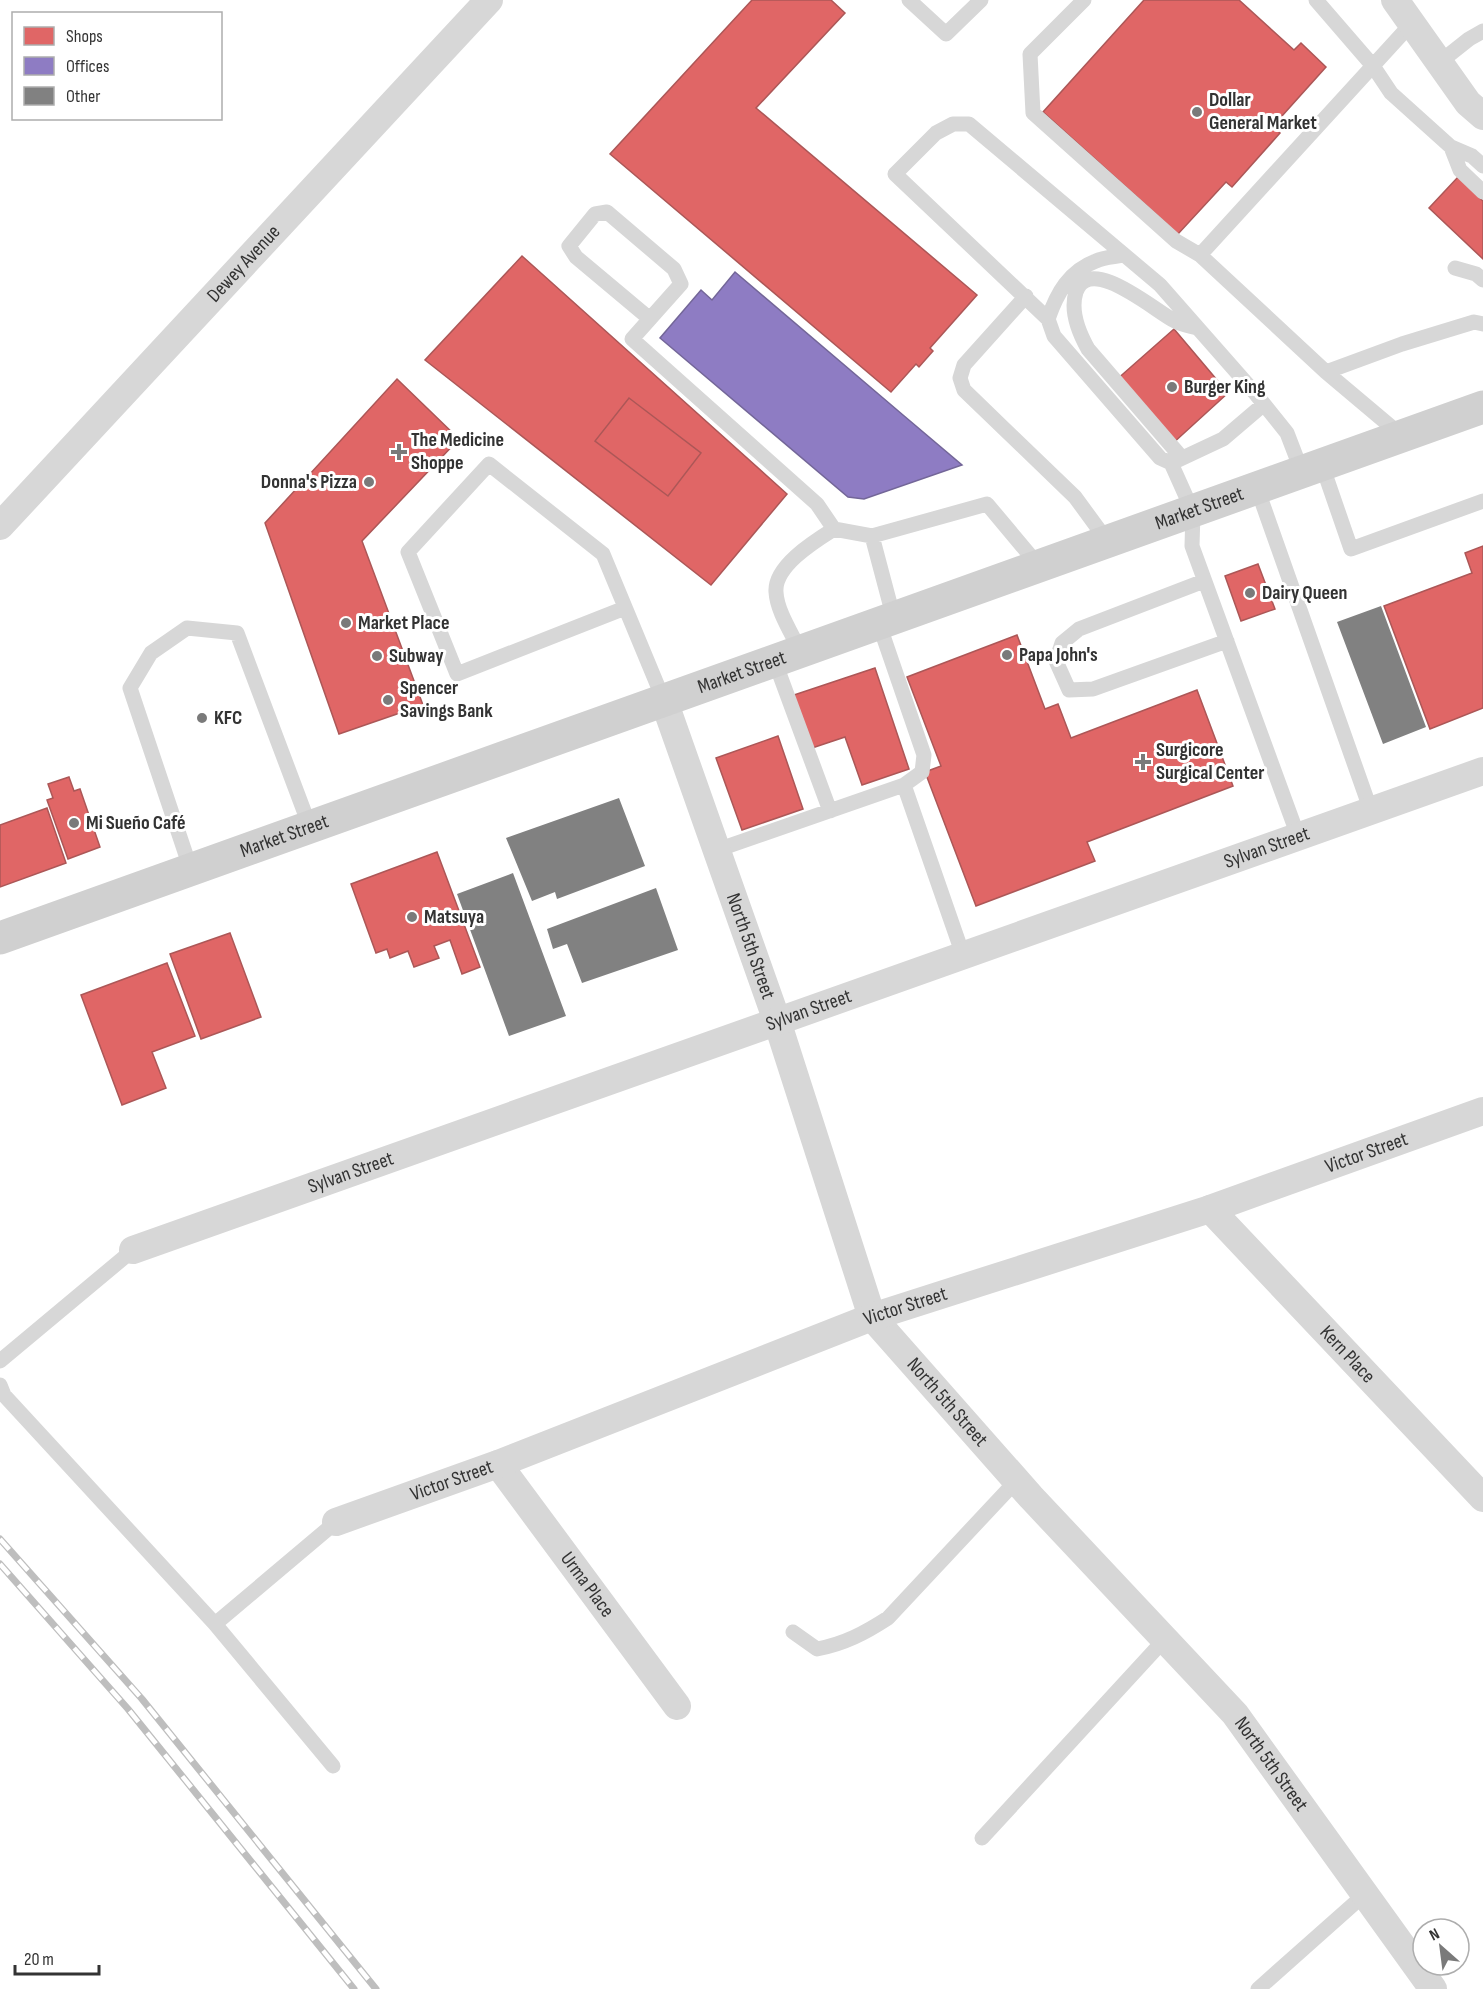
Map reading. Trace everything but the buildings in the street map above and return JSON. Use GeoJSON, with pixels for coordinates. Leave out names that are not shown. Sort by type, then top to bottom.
{"type":"FeatureCollection","features":[{"type":"Feature","properties":{"kind":"main road","name":"Market Street"},"geometry":{"type":"LineString","coordinates":[[0,938],[1483,407]]}},
{"type":"Feature","properties":{"kind":"street","name":"Dewey Avenue"},"geometry":{"type":"LineString","coordinates":[[0,526],[489,0]]}},
{"type":"Feature","properties":{"kind":"street"},"geometry":{"type":"LineString","coordinates":[[1395,0],[1468,103],[1483,116]]}},
{"type":"Feature","properties":{"kind":"street","name":"North 5th Street"},"geometry":{"type":"LineString","coordinates":[[664,701],[777,1021],[873,1317],[1017,1480],[1235,1714],[1433,1989]]}},
{"type":"Feature","properties":{"kind":"street","name":"Sylvan Street"},"geometry":{"type":"LineString","coordinates":[[133,1250],[1483,771]]}},
{"type":"Feature","properties":{"kind":"street","name":"Victor Street"},"geometry":{"type":"LineString","coordinates":[[336,1521],[498,1464],[873,1317],[1210,1209],[1483,1111]]}},
{"type":"Feature","properties":{"kind":"street","name":"Kern Place"},"geometry":{"type":"LineString","coordinates":[[1210,1209],[1483,1498]]}},
{"type":"Feature","properties":{"kind":"street","name":"Urma Place"},"geometry":{"type":"LineString","coordinates":[[498,1464],[677,1706]]}},
{"type":"Feature","properties":{"kind":"lane"},"geometry":{"type":"LineString","coordinates":[[909,0],[946,34],[981,0]]}},
{"type":"Feature","properties":{"kind":"lane"},"geometry":{"type":"LineString","coordinates":[[1084,0],[1030,54],[1033,113],[1176,241],[1200,255],[1326,372],[1402,436]]}},
{"type":"Feature","properties":{"kind":"lane"},"geometry":{"type":"LineString","coordinates":[[1316,0],[1372,66],[1391,93],[1451,147],[1472,156],[1483,166]]}},
{"type":"Feature","properties":{"kind":"lane"},"geometry":{"type":"LineString","coordinates":[[1200,255],[1412,23]]}},
{"type":"Feature","properties":{"kind":"lane"},"geometry":{"type":"LineString","coordinates":[[1440,62],[1483,31]]}},
{"type":"Feature","properties":{"kind":"lane"},"geometry":{"type":"LineString","coordinates":[[1264,404],[1223,439],[1177,461],[1161,458],[1054,336],[1048,319],[895,174],[936,133],[953,124],[969,123],[1160,285],[1264,404],[1287,433],[1312,469],[1351,549],[1483,501]]}},
{"type":"Feature","properties":{"kind":"lane"},"geometry":{"type":"LineString","coordinates":[[1451,147],[1460,170],[1483,192]]}},
{"type":"Feature","properties":{"kind":"lane"},"geometry":{"type":"LineString","coordinates":[[650,319],[576,257],[569,246],[595,214],[607,212],[674,269],[681,284],[650,319],[632,339],[817,504],[834,529]]}},
{"type":"Feature","properties":{"kind":"lane"},"geometry":{"type":"LineString","coordinates":[[1048,319],[1056,297],[1070,276],[1096,260],[1124,255]]}},
{"type":"Feature","properties":{"kind":"lane"},"geometry":{"type":"LineString","coordinates":[[1455,268],[1476,274],[1483,280]]}},
{"type":"Feature","properties":{"kind":"lane"},"geometry":{"type":"LineString","coordinates":[[1197,328],[1176,322],[1110,281],[1094,278],[1083,282],[1077,289],[1074,301],[1078,332],[1088,349],[1177,461],[1193,512],[1192,546],[1298,836]]}},
{"type":"Feature","properties":{"kind":"lane"},"geometry":{"type":"LineString","coordinates":[[1026,297],[964,365],[960,378],[964,390],[1076,497],[1108,542]]}},
{"type":"Feature","properties":{"kind":"lane"},"geometry":{"type":"LineString","coordinates":[[1326,372],[1402,344],[1478,323]]}},
{"type":"Feature","properties":{"kind":"lane"},"geometry":{"type":"LineString","coordinates":[[625,608],[457,674],[408,552],[489,464],[603,554],[664,701]]}},
{"type":"Feature","properties":{"kind":"lane"},"geometry":{"type":"LineString","coordinates":[[1257,488],[1371,811]]}},
{"type":"Feature","properties":{"kind":"lane"},"geometry":{"type":"LineString","coordinates":[[830,811],[788,657],[782,612],[776,592],[779,578],[802,549],[834,529],[872,536],[987,504],[1039,566]]}},
{"type":"Feature","properties":{"kind":"lane"},"geometry":{"type":"LineString","coordinates":[[717,850],[904,785],[922,772],[924,754],[887,621],[872,536]]}},
{"type":"Feature","properties":{"kind":"lane"},"geometry":{"type":"LineString","coordinates":[[1204,580],[1079,629],[1062,643],[1056,661],[1069,690],[1093,689],[1227,641]]}},
{"type":"Feature","properties":{"kind":"lane"},"geometry":{"type":"LineString","coordinates":[[191,870],[130,688],[151,653],[187,627],[237,633],[310,827]]}},
{"type":"Feature","properties":{"kind":"lane"},"geometry":{"type":"LineString","coordinates":[[904,785],[963,955]]}},
{"type":"Feature","properties":{"kind":"lane"},"geometry":{"type":"LineString","coordinates":[[0,1360],[133,1250]]}},
{"type":"Feature","properties":{"kind":"lane"},"geometry":{"type":"LineString","coordinates":[[0,1386],[4,1395],[215,1624],[333,1766]]}},
{"type":"Feature","properties":{"kind":"lane"},"geometry":{"type":"LineString","coordinates":[[793,1632],[817,1649],[837,1645],[862,1635],[888,1618],[1017,1480]]}},
{"type":"Feature","properties":{"kind":"lane"},"geometry":{"type":"LineString","coordinates":[[215,1624],[336,1521]]}},
{"type":"Feature","properties":{"kind":"lane"},"geometry":{"type":"LineString","coordinates":[[982,1838],[1165,1639]]}},
{"type":"Feature","properties":{"kind":"lane"},"geometry":{"type":"LineString","coordinates":[[1258,1989],[1365,1894]]}},
{"type":"Feature","properties":{"kind":"railway"},"geometry":{"type":"LineString","coordinates":[[0,1539],[142,1699],[376,1989]]}},
{"type":"Feature","properties":{"kind":"railway"},"geometry":{"type":"LineString","coordinates":[[0,1564],[128,1709],[354,1989]]}},
{"type":"Feature","properties":{"kind":"place","name":"Dollar General Market"},"geometry":{"type":"Point","coordinates":[1197,112]}},
{"type":"Feature","properties":{"kind":"place","name":"Burger King"},"geometry":{"type":"Point","coordinates":[1172,387]}},
{"type":"Feature","properties":{"kind":"place","name":"The Medicine Shoppe"},"geometry":{"type":"Point","coordinates":[399,452]}},
{"type":"Feature","properties":{"kind":"place","name":"Donna's Pizza"},"geometry":{"type":"Point","coordinates":[369,482]}},
{"type":"Feature","properties":{"kind":"place","name":"Dairy Queen"},"geometry":{"type":"Point","coordinates":[1250,593]}},
{"type":"Feature","properties":{"kind":"place","name":"Market Place"},"geometry":{"type":"Point","coordinates":[346,623]}},
{"type":"Feature","properties":{"kind":"place","name":"Papa John's"},"geometry":{"type":"Point","coordinates":[1007,655]}},
{"type":"Feature","properties":{"kind":"place","name":"Subway"},"geometry":{"type":"Point","coordinates":[377,656]}},
{"type":"Feature","properties":{"kind":"place","name":"Spencer Savings Bank"},"geometry":{"type":"Point","coordinates":[388,700]}},
{"type":"Feature","properties":{"kind":"place","name":"KFC"},"geometry":{"type":"Point","coordinates":[202,718]}},
{"type":"Feature","properties":{"kind":"place","name":"Surgicore Surgical Center"},"geometry":{"type":"Point","coordinates":[1143,762]}},
{"type":"Feature","properties":{"kind":"place","name":"Mi Sueño Café"},"geometry":{"type":"Point","coordinates":[74,823]}},
{"type":"Feature","properties":{"kind":"place","name":"Matsuya"},"geometry":{"type":"Point","coordinates":[412,917]}}]}
